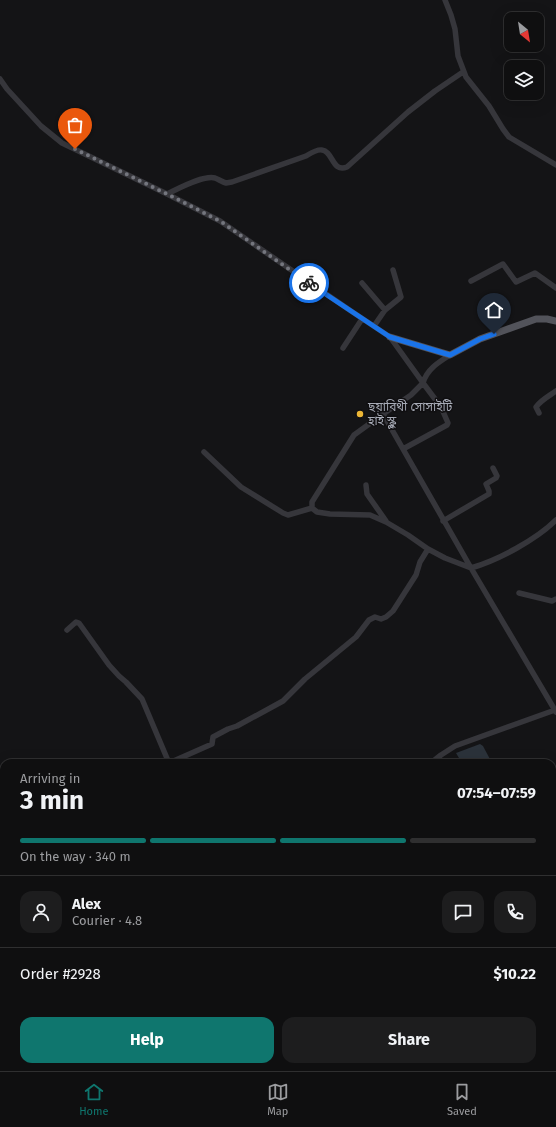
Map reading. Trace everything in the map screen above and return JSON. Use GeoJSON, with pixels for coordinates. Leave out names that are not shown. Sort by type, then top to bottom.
{"type":"FeatureCollection","features":[{"type":"Feature","properties":{"kind":"main road"},"geometry":{"type":"LineString","coordinates":[[390,337],[450,355],[480,339],[536,320],[547,319],[556,321]]}},
{"type":"Feature","properties":{"kind":"street"},"geometry":{"type":"LineString","coordinates":[[445,0],[455,29],[458,56],[466,77],[489,106],[503,129],[510,137],[519,144],[556,165]]}},
{"type":"Feature","properties":{"kind":"street"},"geometry":{"type":"LineString","coordinates":[[167,194],[194,181],[210,177],[226,183],[232,182],[322,150],[326,152],[339,168],[343,169],[408,112],[463,72]]}},
{"type":"Feature","properties":{"kind":"street"},"geometry":{"type":"LineString","coordinates":[[0,80],[41,126],[62,143],[220,221],[390,337],[441,407],[448,423],[447,425],[403,449]]}},
{"type":"Feature","properties":{"kind":"street"},"geometry":{"type":"LineString","coordinates":[[471,281],[503,264],[516,282],[532,273],[535,273],[556,288]]}},
{"type":"Feature","properties":{"kind":"street"},"geometry":{"type":"LineString","coordinates":[[374,326],[385,310],[401,297],[393,270]]}},
{"type":"Feature","properties":{"kind":"street"},"geometry":{"type":"LineString","coordinates":[[362,282],[385,310]]}},
{"type":"Feature","properties":{"kind":"street"},"geometry":{"type":"LineString","coordinates":[[344,348],[362,319]]}},
{"type":"Feature","properties":{"kind":"street"},"geometry":{"type":"LineString","coordinates":[[312,508],[312,502],[354,435],[411,395],[423,383],[428,372],[450,355]]}},
{"type":"Feature","properties":{"kind":"street"},"geometry":{"type":"LineString","coordinates":[[539,413],[536,407],[538,404],[556,391]]}},
{"type":"Feature","properties":{"kind":"street"},"geometry":{"type":"LineString","coordinates":[[383,414],[555,711],[455,746],[436,759]]}},
{"type":"Feature","properties":{"kind":"street"},"geometry":{"type":"LineString","coordinates":[[204,452],[241,487],[283,513],[288,515],[312,508]]}},
{"type":"Feature","properties":{"kind":"street"},"geometry":{"type":"LineString","coordinates":[[444,521],[489,494],[486,484],[497,476],[493,468]]}},
{"type":"Feature","properties":{"kind":"street"},"geometry":{"type":"LineString","coordinates":[[366,485],[367,494],[386,522]]}},
{"type":"Feature","properties":{"kind":"street"},"geometry":{"type":"LineString","coordinates":[[312,508],[317,512],[330,514],[370,515],[386,522],[445,558],[471,568],[496,558],[531,540],[556,520]]}},
{"type":"Feature","properties":{"kind":"street"},"geometry":{"type":"LineString","coordinates":[[178,759],[212,744],[213,737],[284,701],[305,678],[356,637],[369,620],[374,617],[386,617],[393,611],[405,593],[416,575],[420,562],[428,549]]}},
{"type":"Feature","properties":{"kind":"street"},"geometry":{"type":"LineString","coordinates":[[519,594],[552,601],[556,599]]}},
{"type":"Feature","properties":{"kind":"street"},"geometry":{"type":"LineString","coordinates":[[67,630],[76,622],[79,623],[109,665],[142,699],[167,759]]}},
{"type":"Feature","properties":{"kind":"shaded area"},"geometry":{"type":"Polygon","coordinates":[[[480,744],[483,746],[490,759],[460,759],[456,753],[480,744]]]}},
{"type":"Feature","properties":{"kind":"way so far"},"geometry":{"type":"LineString","coordinates":[[75,149],[220,221],[309,283]]}},
{"type":"Feature","properties":{"kind":"place","name":"ছয়াবিথী সোসাইটি হাই স্কুল"},"geometry":{"type":"Point","coordinates":[360,414]}},
{"type":"Feature","properties":{"kind":"route"},"geometry":{"type":"LineString","coordinates":[[309,283],[390,337],[450,355],[480,339],[494,334]]}}]}
